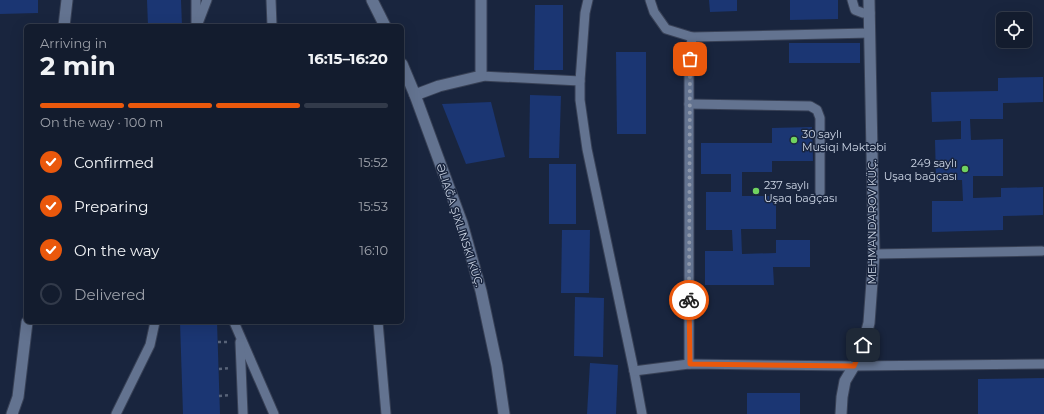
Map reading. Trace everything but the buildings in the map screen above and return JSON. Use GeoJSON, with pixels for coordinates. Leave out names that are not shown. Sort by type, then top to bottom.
{"type":"FeatureCollection","features":[{"type":"Feature","properties":{"kind":"street"},"geometry":{"type":"LineString","coordinates":[[64,24],[67,0]]}},
{"type":"Feature","properties":{"kind":"street"},"geometry":{"type":"LineString","coordinates":[[372,0],[384,24]]}},
{"type":"Feature","properties":{"kind":"street"},"geometry":{"type":"LineString","coordinates":[[416,94],[439,86],[481,76],[481,0]]}},
{"type":"Feature","properties":{"kind":"street","name":"MEHMANDAROV KÜÇ."},"geometry":{"type":"LineString","coordinates":[[841,414],[845,381],[854,366],[863,345],[869,323],[874,254],[869,0]]}},
{"type":"Feature","properties":{"kind":"street"},"geometry":{"type":"LineString","coordinates":[[404,68],[416,94],[462,223],[481,291],[497,366],[504,414]]}},
{"type":"Feature","properties":{"kind":"street"},"geometry":{"type":"LineString","coordinates":[[12,414],[18,397],[27,324]]}},
{"type":"Feature","properties":{"kind":"lane"},"geometry":{"type":"LineString","coordinates":[[196,0],[197,24]]}},
{"type":"Feature","properties":{"kind":"lane"},"geometry":{"type":"LineString","coordinates":[[198,24],[207,0]]}},
{"type":"Feature","properties":{"kind":"lane"},"geometry":{"type":"LineString","coordinates":[[271,0],[272,24]]}},
{"type":"Feature","properties":{"kind":"lane"},"geometry":{"type":"LineString","coordinates":[[588,0],[585,13],[580,100],[588,149],[642,414]]}},
{"type":"Feature","properties":{"kind":"lane"},"geometry":{"type":"LineString","coordinates":[[650,0],[654,12],[666,28],[692,37],[870,33]]}},
{"type":"Feature","properties":{"kind":"lane"},"geometry":{"type":"LineString","coordinates":[[852,0],[855,10],[862,13],[870,13]]}},
{"type":"Feature","properties":{"kind":"lane"},"geometry":{"type":"LineString","coordinates":[[690,364],[689,70],[692,37]]}},
{"type":"Feature","properties":{"kind":"lane"},"geometry":{"type":"LineString","coordinates":[[481,76],[580,81]]}},
{"type":"Feature","properties":{"kind":"lane"},"geometry":{"type":"LineString","coordinates":[[689,104],[810,106],[817,110],[820,118],[820,193]]}},
{"type":"Feature","properties":{"kind":"lane"},"geometry":{"type":"LineString","coordinates":[[874,254],[1042,251]]}},
{"type":"Feature","properties":{"kind":"lane"},"geometry":{"type":"LineString","coordinates":[[116,414],[150,345],[155,324]]}},
{"type":"Feature","properties":{"kind":"lane"},"geometry":{"type":"LineString","coordinates":[[235,324],[274,414]]}},
{"type":"Feature","properties":{"kind":"lane"},"geometry":{"type":"LineString","coordinates":[[378,324],[386,414]]}},
{"type":"Feature","properties":{"kind":"lane"},"geometry":{"type":"LineString","coordinates":[[239,334],[243,414]]}},
{"type":"Feature","properties":{"kind":"lane"},"geometry":{"type":"LineString","coordinates":[[634,371],[690,364],[854,366],[1044,364]]}},
{"type":"Feature","properties":{"kind":"way so far"},"geometry":{"type":"LineString","coordinates":[[689,300],[690,59]]}},
{"type":"Feature","properties":{"kind":"place","name":"30 saylı Musiqi Məktəbi"},"geometry":{"type":"Point","coordinates":[794,140]}},
{"type":"Feature","properties":{"kind":"place","name":"249 saylı Uşaq bağçası"},"geometry":{"type":"Point","coordinates":[965,169]}},
{"type":"Feature","properties":{"kind":"place","name":"237 saylı Uşaq bağçası"},"geometry":{"type":"Point","coordinates":[756,191]}},
{"type":"Feature","properties":{"kind":"route"},"geometry":{"type":"LineString","coordinates":[[689,300],[690,364],[854,366],[863,345]]}}]}
